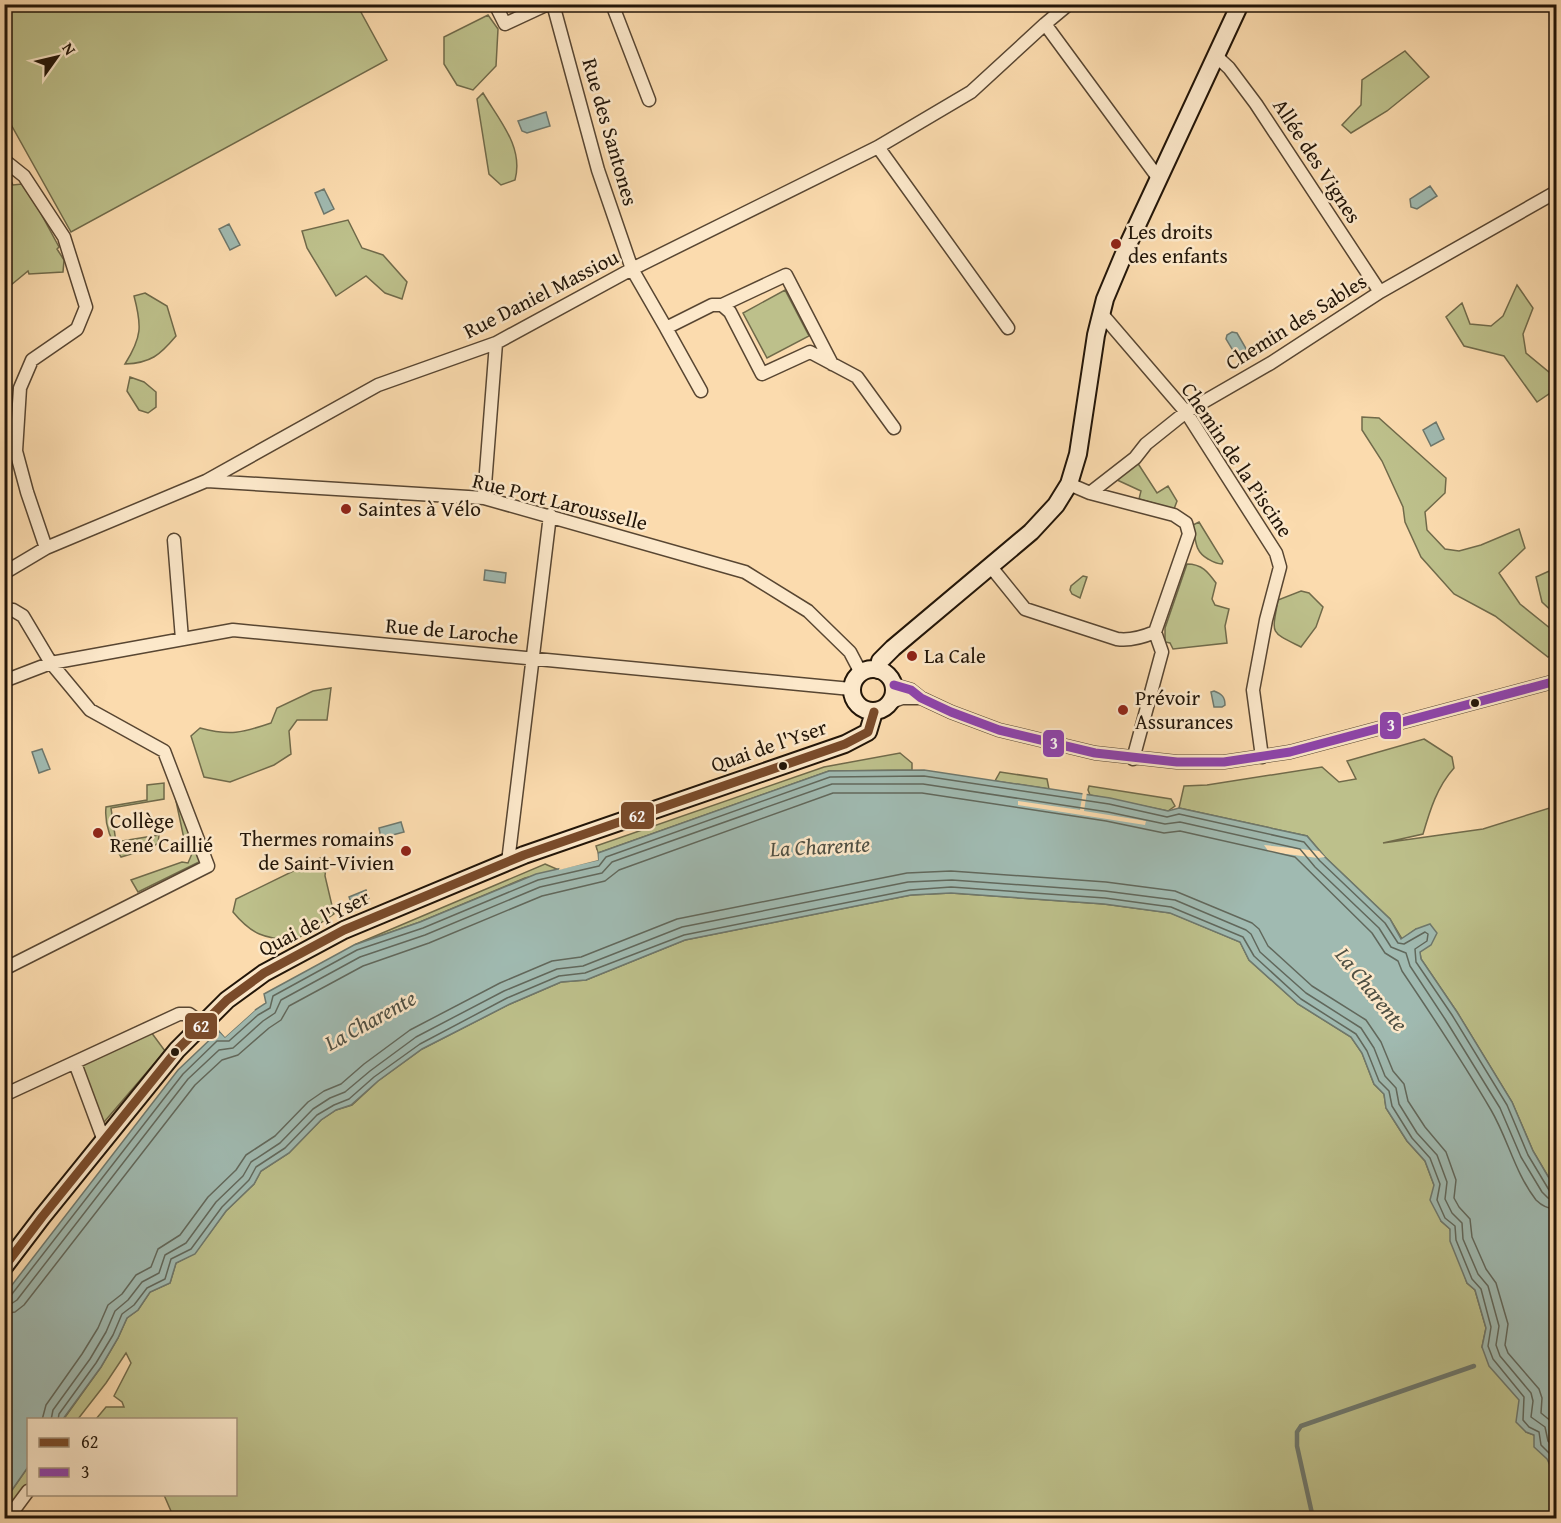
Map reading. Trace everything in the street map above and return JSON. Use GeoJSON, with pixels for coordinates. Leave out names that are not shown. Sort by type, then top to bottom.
{"type":"FeatureCollection","features":[{"type":"Feature","properties":{"kind":"street"},"geometry":{"type":"LineString","coordinates":[[495,4],[505,24],[548,4]]}},
{"type":"Feature","properties":{"kind":"street","name":"Rue des Santones"},"geometry":{"type":"LineString","coordinates":[[553,4],[598,170],[632,270],[701,392]]}},
{"type":"Feature","properties":{"kind":"street"},"geometry":{"type":"LineString","coordinates":[[612,4],[649,100]]}},
{"type":"Feature","properties":{"kind":"street","name":"Rue Daniel Massiou"},"geometry":{"type":"LineString","coordinates":[[4,573],[46,548],[206,481],[378,385],[496,343],[632,270],[878,147],[971,92],[1069,4]]}},
{"type":"Feature","properties":{"kind":"street"},"geometry":{"type":"LineString","coordinates":[[878,670],[884,656],[991,567],[1047,516],[1063,496],[1078,454],[1101,313],[1118,268],[1240,4]]}},
{"type":"Feature","properties":{"kind":"street"},"geometry":{"type":"LineString","coordinates":[[1045,24],[1159,179]]}},
{"type":"Feature","properties":{"kind":"street","name":"Allée des Vignes"},"geometry":{"type":"LineString","coordinates":[[1216,56],[1230,68],[1256,104],[1380,292]]}},
{"type":"Feature","properties":{"kind":"street"},"geometry":{"type":"LineString","coordinates":[[878,147],[1008,328]]}},
{"type":"Feature","properties":{"kind":"street"},"geometry":{"type":"LineString","coordinates":[[4,160],[24,176],[64,237],[86,307],[77,329],[32,360],[20,388],[16,451],[46,548]]}},
{"type":"Feature","properties":{"kind":"street","name":"Chemin des Sables"},"geometry":{"type":"LineString","coordinates":[[1090,493],[1135,458],[1146,444],[1186,412],[1271,363],[1380,292],[1557,192]]}},
{"type":"Feature","properties":{"kind":"street"},"geometry":{"type":"LineString","coordinates":[[666,328],[712,305],[723,305],[786,275],[832,364]]}},
{"type":"Feature","properties":{"kind":"street"},"geometry":{"type":"LineString","coordinates":[[723,305],[730,312],[762,374],[810,352],[857,377],[894,428]]}},
{"type":"Feature","properties":{"kind":"street","name":"Chemin de la Piscine"},"geometry":{"type":"LineString","coordinates":[[1101,313],[1186,412],[1276,553],[1280,567],[1266,620],[1253,690],[1262,757]]}},
{"type":"Feature","properties":{"kind":"street"},"geometry":{"type":"LineString","coordinates":[[484,498],[496,343]]}},
{"type":"Feature","properties":{"kind":"street","name":"Rue Port Larousselle"},"geometry":{"type":"LineString","coordinates":[[206,481],[484,498],[745,572],[808,611],[850,652],[861,673]]}},
{"type":"Feature","properties":{"kind":"street"},"geometry":{"type":"LineString","coordinates":[[1069,484],[1090,493],[1174,515],[1186,523],[1189,534],[1155,632],[1162,652],[1133,759]]}},
{"type":"Feature","properties":{"kind":"street"},"geometry":{"type":"LineString","coordinates":[[508,862],[550,515]]}},
{"type":"Feature","properties":{"kind":"street"},"geometry":{"type":"LineString","coordinates":[[174,540],[182,639]]}},
{"type":"Feature","properties":{"kind":"street"},"geometry":{"type":"LineString","coordinates":[[991,567],[1025,609],[1117,639],[1145,637],[1155,632]]}},
{"type":"Feature","properties":{"kind":"street"},"geometry":{"type":"LineString","coordinates":[[4,609],[13,610],[23,616],[51,663],[90,710],[164,751],[208,866],[4,969]]}},
{"type":"Feature","properties":{"kind":"street","name":"Rue de Laroche"},"geometry":{"type":"LineString","coordinates":[[4,681],[51,663],[233,630],[851,689]]}},
{"type":"Feature","properties":{"kind":"street"},"geometry":{"type":"LineString","coordinates":[[866,670],[878,670],[888,675],[894,685],[893,697],[886,707],[874,712],[860,708],[855,703],[851,689],[856,677],[861,673],[866,670]]}},
{"type":"Feature","properties":{"kind":"street"},"geometry":{"type":"LineString","coordinates":[[894,685],[911,690],[921,698],[964,718],[999,730],[1095,753],[1133,759],[1224,762],[1316,747],[1557,681]]}},
{"type":"Feature","properties":{"kind":"street"},"geometry":{"type":"LineString","coordinates":[[891,702],[902,698],[921,698]]}},
{"type":"Feature","properties":{"kind":"street","name":"Quai de l'Yser"},"geometry":{"type":"LineString","coordinates":[[4,1267],[170,1058],[226,1000],[255,979],[320,941],[508,862],[845,744],[868,732],[874,712]]}},
{"type":"Feature","properties":{"kind":"street"},"geometry":{"type":"LineString","coordinates":[[4,1095],[179,1014],[189,1014],[202,1023]]}},
{"type":"Feature","properties":{"kind":"street"},"geometry":{"type":"LineString","coordinates":[[75,1062],[104,1141]]}},
{"type":"Feature","properties":{"kind":"street"},"geometry":{"type":"LineString","coordinates":[[8,1518],[27,1492]]}},
{"type":"Feature","properties":{"kind":"green space"},"geometry":{"type":"Polygon","coordinates":[[[4,5],[357,5],[387,60],[71,232],[9,121],[5,123],[4,5]]]}},
{"type":"Feature","properties":{"kind":"green space"},"geometry":{"type":"Polygon","coordinates":[[[488,15],[498,29],[496,66],[473,90],[457,85],[444,64],[444,37],[488,15]]]}},
{"type":"Feature","properties":{"kind":"green space"},"geometry":{"type":"Polygon","coordinates":[[[1405,51],[1429,77],[1387,111],[1351,133],[1342,125],[1361,105],[1362,80],[1405,51]]]}},
{"type":"Feature","properties":{"kind":"green space"},"geometry":{"type":"Polygon","coordinates":[[[483,93],[503,124],[516,156],[515,180],[501,185],[489,174],[477,99],[483,93]]]}},
{"type":"Feature","properties":{"kind":"green space"},"geometry":{"type":"Polygon","coordinates":[[[5,166],[12,173],[10,179],[13,185],[22,184],[39,210],[64,260],[63,272],[29,274],[28,271],[5,290],[5,166]]]}},
{"type":"Feature","properties":{"kind":"green space"},"geometry":{"type":"Polygon","coordinates":[[[348,220],[362,248],[383,255],[407,282],[402,299],[385,293],[366,276],[336,296],[307,248],[302,231],[348,220]]]}},
{"type":"Feature","properties":{"kind":"green space"},"geometry":{"type":"Polygon","coordinates":[[[1517,285],[1533,308],[1523,334],[1526,353],[1549,372],[1556,368],[1556,389],[1537,402],[1504,356],[1464,346],[1446,317],[1462,303],[1470,324],[1491,326],[1503,316],[1517,285]]]}},
{"type":"Feature","properties":{"kind":"green space"},"geometry":{"type":"Polygon","coordinates":[[[785,290],[809,336],[767,358],[743,313],[785,290]]]}},
{"type":"Feature","properties":{"kind":"green space"},"geometry":{"type":"Polygon","coordinates":[[[145,293],[167,306],[176,336],[154,357],[142,362],[125,364],[135,346],[139,331],[134,296],[145,293]]]}},
{"type":"Feature","properties":{"kind":"green space"},"geometry":{"type":"Polygon","coordinates":[[[130,377],[144,382],[156,392],[156,407],[148,413],[139,410],[127,391],[130,377]]]}},
{"type":"Feature","properties":{"kind":"green space"},"geometry":{"type":"Polygon","coordinates":[[[1362,417],[1379,418],[1446,478],[1445,493],[1425,512],[1427,530],[1445,549],[1459,551],[1481,545],[1519,529],[1525,548],[1499,573],[1520,604],[1556,633],[1555,652],[1548,657],[1495,616],[1454,594],[1421,557],[1405,522],[1403,507],[1382,461],[1362,430],[1362,417]]]}},
{"type":"Feature","properties":{"kind":"green space"},"geometry":{"type":"Polygon","coordinates":[[[1137,462],[1157,493],[1168,486],[1177,501],[1174,509],[1139,499],[1141,491],[1115,479],[1137,462]]]}},
{"type":"Feature","properties":{"kind":"green space"},"geometry":{"type":"Polygon","coordinates":[[[1199,522],[1223,561],[1222,564],[1203,556],[1198,549],[1193,525],[1199,522]]]}},
{"type":"Feature","properties":{"kind":"green space"},"geometry":{"type":"Polygon","coordinates":[[[1187,564],[1197,565],[1204,569],[1216,583],[1212,599],[1215,605],[1229,609],[1225,626],[1227,643],[1173,649],[1170,643],[1165,642],[1165,628],[1187,564]]]}},
{"type":"Feature","properties":{"kind":"green space"},"geometry":{"type":"Polygon","coordinates":[[[1556,568],[1556,615],[1542,602],[1536,577],[1556,568]]]}},
{"type":"Feature","properties":{"kind":"green space"},"geometry":{"type":"Polygon","coordinates":[[[1083,576],[1087,577],[1080,598],[1072,594],[1070,590],[1071,586],[1083,576]]]}},
{"type":"Feature","properties":{"kind":"green space"},"geometry":{"type":"Polygon","coordinates":[[[1301,591],[1309,593],[1323,607],[1316,627],[1301,647],[1283,638],[1275,631],[1274,626],[1278,600],[1301,591]]]}},
{"type":"Feature","properties":{"kind":"green space"},"geometry":{"type":"Polygon","coordinates":[[[331,688],[327,720],[297,720],[289,731],[291,754],[274,765],[230,782],[204,777],[191,736],[200,728],[228,733],[271,723],[277,708],[313,691],[331,688]]]}},
{"type":"Feature","properties":{"kind":"green space"},"geometry":{"type":"Polygon","coordinates":[[[1424,739],[1452,757],[1454,768],[1431,808],[1423,834],[1383,843],[1483,829],[1556,806],[1556,1190],[1533,1151],[1512,1102],[1457,1012],[1421,959],[1416,929],[1402,939],[1390,919],[1325,857],[1307,836],[1179,808],[1184,786],[1207,785],[1322,767],[1339,782],[1356,779],[1347,761],[1424,739]]]}},
{"type":"Feature","properties":{"kind":"green space"},"geometry":{"type":"Polygon","coordinates":[[[900,753],[912,763],[912,770],[829,771],[598,853],[596,846],[824,767],[900,753]]]}},
{"type":"Feature","properties":{"kind":"green space"},"geometry":{"type":"Polygon","coordinates":[[[1000,772],[1047,779],[1049,789],[995,781],[1000,772]]]}},
{"type":"Feature","properties":{"kind":"green space"},"geometry":{"type":"Polygon","coordinates":[[[172,782],[201,861],[138,892],[131,880],[182,862],[188,863],[194,849],[184,839],[172,782]]]}},
{"type":"Feature","properties":{"kind":"green space"},"geometry":{"type":"Polygon","coordinates":[[[164,783],[164,799],[111,808],[116,842],[159,835],[158,843],[151,848],[121,857],[107,827],[106,807],[147,800],[147,785],[164,783]]]}},
{"type":"Feature","properties":{"kind":"green space"},"geometry":{"type":"Polygon","coordinates":[[[1089,786],[1171,799],[1175,806],[1168,811],[1090,795],[1089,786]]]}},
{"type":"Feature","properties":{"kind":"green space"},"geometry":{"type":"Polygon","coordinates":[[[320,858],[326,866],[325,876],[334,914],[294,941],[259,934],[246,926],[233,912],[236,899],[320,858]]]}},
{"type":"Feature","properties":{"kind":"green space"},"geometry":{"type":"Polygon","coordinates":[[[545,864],[559,870],[525,878],[420,922],[354,945],[545,864]]]}},
{"type":"Feature","properties":{"kind":"green space"},"geometry":{"type":"Polygon","coordinates":[[[951,893],[1104,904],[1171,913],[1240,942],[1249,960],[1298,1004],[1351,1037],[1362,1053],[1374,1084],[1384,1094],[1386,1108],[1407,1141],[1425,1161],[1434,1185],[1441,1221],[1450,1229],[1467,1283],[1475,1290],[1486,1328],[1482,1347],[1520,1400],[1526,1432],[1556,1437],[1556,1518],[174,1518],[164,1496],[237,1496],[237,1418],[97,1418],[106,1407],[124,1407],[122,1402],[114,1396],[131,1363],[126,1353],[79,1418],[64,1418],[101,1367],[127,1318],[138,1310],[150,1292],[170,1283],[176,1263],[195,1253],[226,1211],[254,1184],[261,1171],[289,1153],[321,1120],[336,1110],[352,1105],[378,1081],[422,1049],[510,1004],[561,982],[586,980],[685,940],[911,895],[951,893]]]}},
{"type":"Feature","properties":{"kind":"green space"},"geometry":{"type":"Polygon","coordinates":[[[151,1032],[165,1051],[99,1128],[75,1063],[151,1032]]]}},
{"type":"Feature","properties":{"kind":"green space"},"geometry":{"type":"Polygon","coordinates":[[[27,1468],[27,1484],[4,1514],[5,1500],[27,1468]]]}},
{"type":"Feature","properties":{"kind":"water"},"geometry":{"type":"Polygon","coordinates":[[[546,112],[550,126],[527,133],[522,131],[518,121],[546,112]]]}},
{"type":"Feature","properties":{"kind":"water"},"geometry":{"type":"Polygon","coordinates":[[[1430,186],[1437,196],[1417,209],[1411,207],[1410,199],[1430,186]]]}},
{"type":"Feature","properties":{"kind":"water"},"geometry":{"type":"Polygon","coordinates":[[[324,189],[334,209],[324,214],[315,193],[324,189]]]}},
{"type":"Feature","properties":{"kind":"water"},"geometry":{"type":"Polygon","coordinates":[[[229,224],[240,245],[230,250],[219,229],[229,224]]]}},
{"type":"Feature","properties":{"kind":"water"},"geometry":{"type":"Polygon","coordinates":[[[1232,332],[1237,333],[1248,352],[1238,359],[1226,339],[1227,335],[1232,332]]]}},
{"type":"Feature","properties":{"kind":"water"},"geometry":{"type":"Polygon","coordinates":[[[1436,422],[1444,439],[1431,446],[1423,430],[1436,422]]]}},
{"type":"Feature","properties":{"kind":"water"},"geometry":{"type":"Polygon","coordinates":[[[485,570],[506,573],[505,583],[484,580],[485,570]]]}},
{"type":"Feature","properties":{"kind":"water"},"geometry":{"type":"Polygon","coordinates":[[[1214,691],[1224,698],[1225,705],[1222,707],[1214,707],[1211,692],[1214,691]]]}},
{"type":"Feature","properties":{"kind":"water"},"geometry":{"type":"Polygon","coordinates":[[[42,749],[50,769],[39,773],[32,752],[42,749]]]}},
{"type":"Feature","properties":{"kind":"water","name":"La Charente"},"geometry":{"type":"Polygon","coordinates":[[[924,770],[1110,798],[1168,811],[1179,808],[1307,836],[1325,857],[1390,919],[1401,939],[1416,929],[1430,924],[1437,933],[1431,945],[1420,952],[1421,959],[1457,1012],[1512,1102],[1533,1151],[1556,1190],[1556,1478],[1547,1459],[1534,1447],[1534,1435],[1526,1432],[1516,1422],[1519,1400],[1489,1366],[1482,1347],[1486,1328],[1475,1290],[1467,1283],[1450,1241],[1450,1229],[1441,1221],[1430,1200],[1434,1185],[1425,1161],[1407,1141],[1386,1108],[1384,1094],[1374,1084],[1362,1053],[1351,1037],[1298,1004],[1249,960],[1240,942],[1170,913],[1104,904],[951,893],[911,895],[685,940],[586,980],[561,982],[510,1004],[422,1049],[378,1081],[351,1105],[336,1110],[321,1120],[289,1153],[261,1171],[254,1184],[226,1211],[195,1254],[176,1263],[170,1283],[150,1292],[138,1310],[127,1318],[101,1367],[64,1418],[27,1418],[27,1468],[5,1500],[5,1294],[178,1070],[219,1031],[225,1037],[266,1003],[264,994],[354,945],[420,922],[536,874],[598,860],[598,853],[829,771],[924,770]]]}},
{"type":"Feature","properties":{"kind":"water"},"geometry":{"type":"Polygon","coordinates":[[[401,822],[404,832],[381,838],[379,828],[401,822]]]}},
{"type":"Feature","properties":{"kind":"water"},"geometry":{"type":"Polygon","coordinates":[[[366,890],[369,898],[352,905],[349,897],[366,890]]]}},
{"type":"Feature","properties":{"kind":"pier"},"geometry":{"type":"Polygon","coordinates":[[[1083,791],[1087,792],[1084,811],[1146,821],[1145,825],[1018,805],[1018,801],[1080,810],[1083,791]]]}},
{"type":"Feature","properties":{"kind":"pier"},"geometry":{"type":"Polygon","coordinates":[[[1264,845],[1319,851],[1325,857],[1269,852],[1264,845]]]}},
{"type":"Feature","properties":{"kind":"pier"},"geometry":{"type":"Polygon","coordinates":[[[597,850],[598,860],[559,870],[560,866],[595,858],[597,850]]]}},
{"type":"Feature","properties":{"kind":"pier"},"geometry":{"type":"Polygon","coordinates":[[[253,1008],[255,1010],[225,1037],[220,1031],[222,1029],[225,1033],[253,1008]]]}},
{"type":"Feature","properties":{"kind":"waterway"},"geometry":{"type":"LineString","coordinates":[[1313,1518],[1297,1446],[1297,1432],[1301,1426],[1474,1366]]}},
{"type":"Feature","properties":{"kind":"transit line","name":"3"},"geometry":{"type":"LineString","coordinates":[[894,685],[911,690],[921,698],[951,712],[999,730],[1095,753],[1177,762],[1224,762],[1290,752],[1556,681]]}},
{"type":"Feature","properties":{"kind":"transit line","name":"62"},"geometry":{"type":"LineString","coordinates":[[4,1267],[177,1050],[227,1000],[264,973],[344,930],[524,855],[845,744],[868,732],[874,712]]}},
{"type":"Feature","properties":{"kind":"place","name":"Les droits des enfants"},"geometry":{"type":"Point","coordinates":[1116,244]}},
{"type":"Feature","properties":{"kind":"place","name":"Saintes à Vélo"},"geometry":{"type":"Point","coordinates":[346,509]}},
{"type":"Feature","properties":{"kind":"place","name":"La Cale"},"geometry":{"type":"Point","coordinates":[912,656]}},
{"type":"Feature","properties":{"kind":"place","name":"Prévoir Assurances"},"geometry":{"type":"Point","coordinates":[1123,710]}},
{"type":"Feature","properties":{"kind":"place","name":"Collège René Caillié"},"geometry":{"type":"Point","coordinates":[98,833]}},
{"type":"Feature","properties":{"kind":"place","name":"Thermes romains de Saint-Vivien"},"geometry":{"type":"Point","coordinates":[406,851]}}]}
